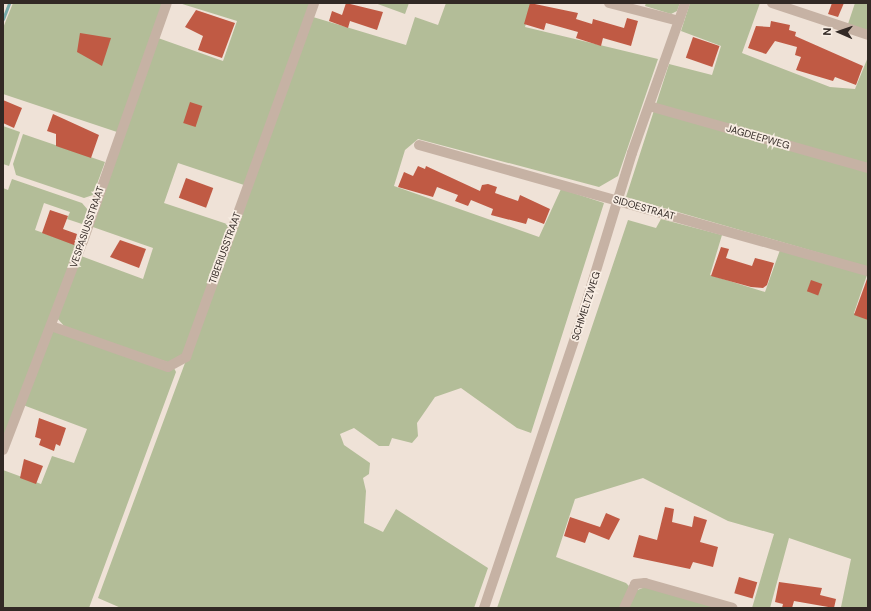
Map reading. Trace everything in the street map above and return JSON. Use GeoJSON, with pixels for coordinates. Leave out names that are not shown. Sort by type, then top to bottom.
{"type":"FeatureCollection","features":[{"type":"Feature","properties":{"kind":"street","name":"VESPASIUSSTRAAT"},"geometry":{"type":"LineString","coordinates":[[3,450],[51,326],[167,3]]}},
{"type":"Feature","properties":{"kind":"street","name":"TIBERIUSSTRAAT"},"geometry":{"type":"LineString","coordinates":[[51,326],[168,367],[186,358],[314,3]]}},
{"type":"Feature","properties":{"kind":"street"},"geometry":{"type":"LineString","coordinates":[[609,3],[679,21]]}},
{"type":"Feature","properties":{"kind":"street","name":"SCHMELTZWEG"},"geometry":{"type":"LineString","coordinates":[[484,608],[649,106],[685,3]]}},
{"type":"Feature","properties":{"kind":"street"},"geometry":{"type":"LineString","coordinates":[[772,3],[868,35]]}},
{"type":"Feature","properties":{"kind":"street","name":"JAGDEEPWEG"},"geometry":{"type":"LineString","coordinates":[[649,106],[868,168]]}},
{"type":"Feature","properties":{"kind":"street","name":"SIDOESTRAAT"},"geometry":{"type":"LineString","coordinates":[[419,145],[868,271]]}},
{"type":"Feature","properties":{"kind":"street"},"geometry":{"type":"LineString","coordinates":[[624,608],[635,584],[644,583],[733,608]]}},
{"type":"Feature","properties":{"kind":"green space"},"geometry":{"type":"Polygon","coordinates":[[[13,3],[163,3],[117,132],[3,94],[3,28],[13,3]]]}},
{"type":"Feature","properties":{"kind":"green space"},"geometry":{"type":"Polygon","coordinates":[[[179,3],[310,3],[244,185],[178,163],[164,203],[230,225],[184,354],[173,364],[65,327],[57,318],[81,256],[143,279],[153,248],[90,226],[158,38],[223,61],[237,21],[179,3]]]}},
{"type":"Feature","properties":{"kind":"green space"},"geometry":{"type":"Polygon","coordinates":[[[375,3],[409,3],[405,14],[375,3]]]}},
{"type":"Feature","properties":{"kind":"green space"},"geometry":{"type":"Polygon","coordinates":[[[446,3],[532,3],[525,27],[658,59],[618,176],[599,187],[418,139],[405,150],[394,186],[539,237],[561,189],[604,203],[531,433],[517,428],[461,388],[435,397],[417,423],[418,436],[412,443],[392,438],[389,446],[379,446],[354,428],[340,434],[344,445],[370,463],[369,474],[363,478],[366,491],[364,523],[383,532],[396,509],[488,568],[474,608],[121,608],[98,598],[313,17],[406,45],[415,17],[438,25],[446,3]]]}},
{"type":"Feature","properties":{"kind":"green space"},"geometry":{"type":"Polygon","coordinates":[[[646,3],[680,3],[677,11],[671,14],[645,6],[646,3]]]}},
{"type":"Feature","properties":{"kind":"green space"},"geometry":{"type":"Polygon","coordinates":[[[690,3],[760,3],[742,53],[830,87],[855,89],[868,57],[868,267],[626,197],[669,64],[712,75],[721,46],[681,31],[690,3]]]}},
{"type":"Feature","properties":{"kind":"green space"},"geometry":{"type":"Polygon","coordinates":[[[855,3],[868,3],[868,31],[848,24],[855,3]]]}},
{"type":"Feature","properties":{"kind":"green space"},"geometry":{"type":"Polygon","coordinates":[[[3,126],[20,132],[9,166],[3,164],[3,126]]]}},
{"type":"Feature","properties":{"kind":"green space"},"geometry":{"type":"Polygon","coordinates":[[[23,134],[105,162],[93,195],[84,198],[16,175],[13,164],[23,134]]]}},
{"type":"Feature","properties":{"kind":"green space"},"geometry":{"type":"Polygon","coordinates":[[[12,179],[82,203],[88,210],[82,224],[67,219],[70,212],[44,203],[35,230],[77,245],[3,440],[3,188],[8,190],[12,179]]]}},
{"type":"Feature","properties":{"kind":"green space"},"geometry":{"type":"Polygon","coordinates":[[[661,219],[722,235],[710,275],[765,292],[780,250],[867,275],[854,313],[868,318],[868,608],[841,607],[851,559],[789,538],[770,608],[752,608],[774,534],[728,521],[643,478],[575,499],[556,557],[626,583],[629,586],[621,608],[497,608],[628,220],[656,228],[661,219]]]}},
{"type":"Feature","properties":{"kind":"green space"},"geometry":{"type":"Polygon","coordinates":[[[53,331],[174,368],[176,372],[89,608],[3,608],[3,470],[41,484],[52,456],[74,463],[87,429],[23,405],[53,331]]]}},
{"type":"Feature","properties":{"kind":"green space"},"geometry":{"type":"Polygon","coordinates":[[[648,586],[720,608],[627,608],[632,592],[648,586]]]}},
{"type":"Feature","properties":{"kind":"building"},"geometry":{"type":"Polygon","coordinates":[[[346,3],[383,12],[377,30],[350,21],[348,28],[329,21],[332,11],[342,15],[346,3]]]}},
{"type":"Feature","properties":{"kind":"building"},"geometry":{"type":"Polygon","coordinates":[[[530,3],[578,13],[576,19],[592,24],[593,19],[624,28],[627,18],[638,21],[631,46],[603,38],[601,46],[576,38],[578,32],[546,23],[544,30],[524,24],[530,3]]]}},
{"type":"Feature","properties":{"kind":"building"},"geometry":{"type":"Polygon","coordinates":[[[832,3],[844,3],[838,17],[828,14],[832,3]]]}},
{"type":"Feature","properties":{"kind":"building"},"geometry":{"type":"Polygon","coordinates":[[[196,10],[235,23],[222,58],[198,50],[203,36],[185,27],[196,10]]]}},
{"type":"Feature","properties":{"kind":"building"},"geometry":{"type":"Polygon","coordinates":[[[771,21],[790,25],[789,30],[796,32],[795,36],[863,66],[856,85],[835,77],[833,81],[796,70],[801,57],[795,55],[797,47],[775,41],[766,54],[748,48],[756,26],[770,27],[771,21]]]}},
{"type":"Feature","properties":{"kind":"building"},"geometry":{"type":"Polygon","coordinates":[[[80,33],[111,38],[102,66],[77,52],[80,33]]]}},
{"type":"Feature","properties":{"kind":"building"},"geometry":{"type":"Polygon","coordinates":[[[693,37],[719,46],[712,67],[686,58],[693,37]]]}},
{"type":"Feature","properties":{"kind":"building"},"geometry":{"type":"Polygon","coordinates":[[[3,100],[22,108],[14,128],[3,123],[3,100]]]}},
{"type":"Feature","properties":{"kind":"building"},"geometry":{"type":"Polygon","coordinates":[[[190,102],[202,106],[196,127],[183,123],[190,102]]]}},
{"type":"Feature","properties":{"kind":"building"},"geometry":{"type":"Polygon","coordinates":[[[53,114],[99,135],[91,158],[56,146],[56,134],[47,131],[53,114]]]}},
{"type":"Feature","properties":{"kind":"building"},"geometry":{"type":"Polygon","coordinates":[[[418,166],[425,169],[426,166],[480,191],[482,185],[488,184],[497,187],[495,193],[518,201],[520,195],[550,209],[544,224],[528,218],[526,224],[491,215],[493,209],[471,200],[468,206],[455,201],[458,195],[437,187],[433,197],[398,187],[404,172],[413,176],[418,166]]]}},
{"type":"Feature","properties":{"kind":"building"},"geometry":{"type":"Polygon","coordinates":[[[186,178],[213,188],[206,208],[179,198],[186,178]]]}},
{"type":"Feature","properties":{"kind":"building"},"geometry":{"type":"Polygon","coordinates":[[[50,210],[68,216],[63,229],[77,234],[74,245],[42,233],[50,210]]]}},
{"type":"Feature","properties":{"kind":"building"},"geometry":{"type":"Polygon","coordinates":[[[120,240],[146,249],[139,268],[110,257],[120,240]]]}},
{"type":"Feature","properties":{"kind":"building"},"geometry":{"type":"Polygon","coordinates":[[[721,247],[729,249],[726,258],[752,266],[755,258],[774,263],[767,285],[763,288],[751,287],[711,276],[721,247]]]}},
{"type":"Feature","properties":{"kind":"building"},"geometry":{"type":"Polygon","coordinates":[[[867,279],[868,280],[868,320],[854,315],[867,279]]]}},
{"type":"Feature","properties":{"kind":"building"},"geometry":{"type":"Polygon","coordinates":[[[811,280],[822,284],[818,295],[807,291],[811,280]]]}},
{"type":"Feature","properties":{"kind":"building"},"geometry":{"type":"Polygon","coordinates":[[[39,418],[66,428],[60,446],[56,444],[54,451],[39,445],[41,439],[35,437],[39,418]]]}},
{"type":"Feature","properties":{"kind":"building"},"geometry":{"type":"Polygon","coordinates":[[[24,459],[43,466],[36,484],[20,478],[24,459]]]}},
{"type":"Feature","properties":{"kind":"building"},"geometry":{"type":"Polygon","coordinates":[[[665,507],[674,509],[672,522],[692,527],[694,516],[707,520],[700,542],[718,547],[713,567],[693,562],[690,569],[633,557],[639,535],[657,540],[665,507]]]}},
{"type":"Feature","properties":{"kind":"building"},"geometry":{"type":"Polygon","coordinates":[[[606,513],[620,519],[609,540],[589,532],[585,543],[564,536],[570,517],[600,527],[606,513]]]}},
{"type":"Feature","properties":{"kind":"building"},"geometry":{"type":"Polygon","coordinates":[[[739,577],[757,582],[753,599],[734,593],[739,577]]]}},
{"type":"Feature","properties":{"kind":"building"},"geometry":{"type":"Polygon","coordinates":[[[779,582],[822,588],[820,595],[836,599],[834,608],[794,601],[792,608],[782,608],[783,604],[775,602],[779,582]]]}},
{"type":"Feature","properties":{"kind":"waterway"},"geometry":{"type":"LineString","coordinates":[[3,19],[9,3]]}}]}
